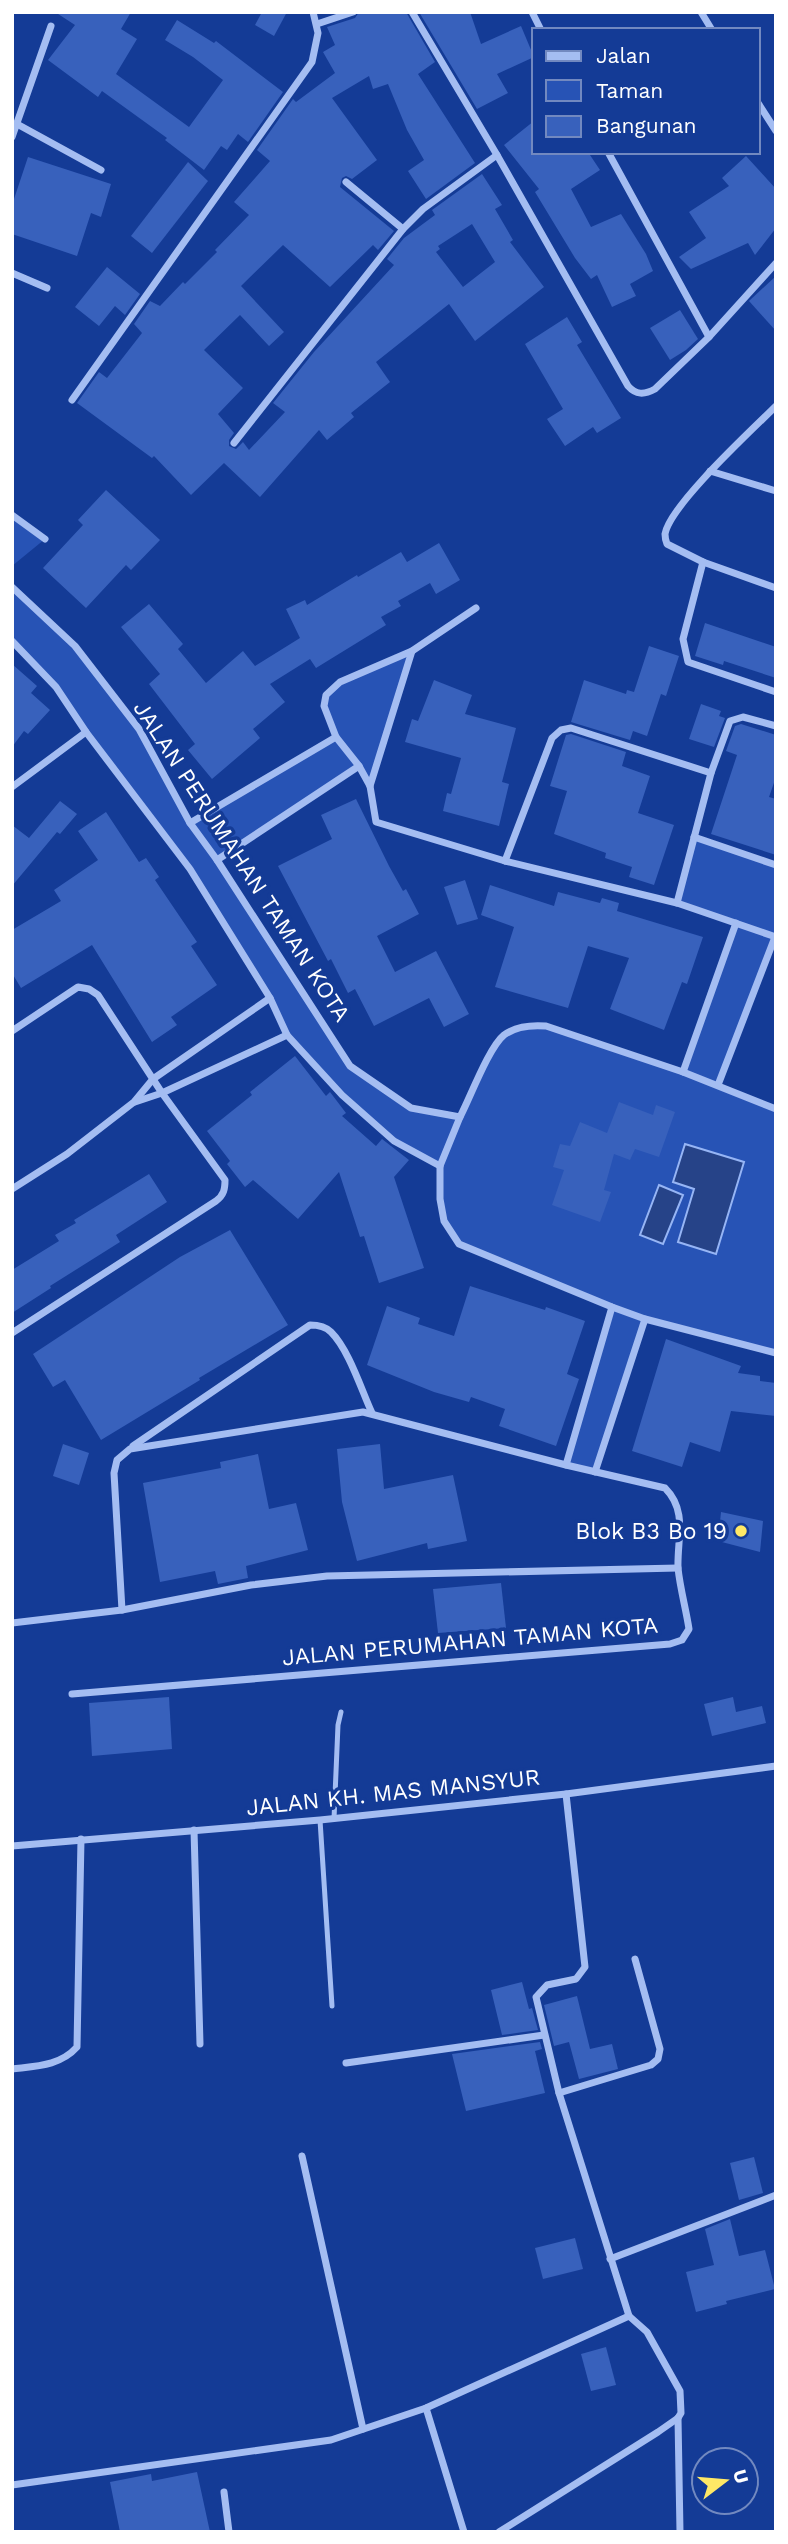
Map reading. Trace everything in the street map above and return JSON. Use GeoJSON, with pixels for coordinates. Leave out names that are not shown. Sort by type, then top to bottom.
{"type":"FeatureCollection","features":[{"type":"Feature","properties":{"kind":"street"},"geometry":{"type":"LineString","coordinates":[[72,400],[312,62],[317,44],[317,24],[313,12]]}},
{"type":"Feature","properties":{"kind":"street"},"geometry":{"type":"LineString","coordinates":[[317,24],[353,12]]}},
{"type":"Feature","properties":{"kind":"street"},"geometry":{"type":"LineString","coordinates":[[412,12],[631,390],[638,394],[655,389],[709,337],[776,263]]}},
{"type":"Feature","properties":{"kind":"street"},"geometry":{"type":"LineString","coordinates":[[532,12],[540,28]]}},
{"type":"Feature","properties":{"kind":"street"},"geometry":{"type":"LineString","coordinates":[[701,12],[711,28]]}},
{"type":"Feature","properties":{"kind":"street"},"geometry":{"type":"LineString","coordinates":[[12,136],[51,26]]}},
{"type":"Feature","properties":{"kind":"street"},"geometry":{"type":"LineString","coordinates":[[760,106],[776,131]]}},
{"type":"Feature","properties":{"kind":"street"},"geometry":{"type":"LineString","coordinates":[[17,124],[101,170]]}},
{"type":"Feature","properties":{"kind":"street"},"geometry":{"type":"LineString","coordinates":[[609,154],[709,337]]}},
{"type":"Feature","properties":{"kind":"street"},"geometry":{"type":"LineString","coordinates":[[234,443],[403,229],[423,209],[497,155]]}},
{"type":"Feature","properties":{"kind":"street"},"geometry":{"type":"LineString","coordinates":[[346,182],[403,229]]}},
{"type":"Feature","properties":{"kind":"street"},"geometry":{"type":"LineString","coordinates":[[12,273],[47,288]]}},
{"type":"Feature","properties":{"kind":"street"},"geometry":{"type":"LineString","coordinates":[[776,406],[710,471],[670,522],[665,535],[667,544],[703,562],[776,589]]}},
{"type":"Feature","properties":{"kind":"street"},"geometry":{"type":"LineString","coordinates":[[710,471],[776,492]]}},
{"type":"Feature","properties":{"kind":"street"},"geometry":{"type":"LineString","coordinates":[[12,514],[45,539]]}},
{"type":"Feature","properties":{"kind":"street"},"geometry":{"type":"LineString","coordinates":[[703,562],[683,639],[688,662],[776,692]]}},
{"type":"Feature","properties":{"kind":"street","name":"JALAN PERUMAHAN TAMAN KOTA"},"geometry":{"type":"LineString","coordinates":[[12,587],[75,646],[139,729],[190,823],[217,860],[350,1066],[411,1108],[460,1116]]}},
{"type":"Feature","properties":{"kind":"street"},"geometry":{"type":"LineString","coordinates":[[476,608],[412,650],[340,682],[326,695],[324,706],[336,737],[359,766],[370,786],[376,822],[505,861],[677,903],[776,937],[718,1085]]}},
{"type":"Feature","properties":{"kind":"street"},"geometry":{"type":"LineString","coordinates":[[12,641],[56,687],[86,732],[190,869],[270,998],[286,1035],[342,1096],[394,1140],[440,1166]]}},
{"type":"Feature","properties":{"kind":"street"},"geometry":{"type":"LineString","coordinates":[[370,786],[412,650]]}},
{"type":"Feature","properties":{"kind":"street"},"geometry":{"type":"LineString","coordinates":[[677,903],[711,773],[730,721],[743,717],[776,726]]}},
{"type":"Feature","properties":{"kind":"street"},"geometry":{"type":"LineString","coordinates":[[505,861],[552,738],[561,730],[571,728],[711,773]]}},
{"type":"Feature","properties":{"kind":"street"},"geometry":{"type":"LineString","coordinates":[[12,787],[86,732]]}},
{"type":"Feature","properties":{"kind":"street"},"geometry":{"type":"LineString","coordinates":[[190,823],[336,737]]}},
{"type":"Feature","properties":{"kind":"street"},"geometry":{"type":"LineString","coordinates":[[217,860],[359,766]]}},
{"type":"Feature","properties":{"kind":"street"},"geometry":{"type":"LineString","coordinates":[[694,837],[776,865]]}},
{"type":"Feature","properties":{"kind":"street"},"geometry":{"type":"LineString","coordinates":[[683,1072],[736,923]]}},
{"type":"Feature","properties":{"kind":"street"},"geometry":{"type":"LineString","coordinates":[[12,1031],[78,987],[89,989],[104,1002],[162,1093],[225,1180],[223,1194],[216,1201],[12,1333]]}},
{"type":"Feature","properties":{"kind":"street"},"geometry":{"type":"LineString","coordinates":[[12,1189],[67,1154],[134,1102],[153,1079],[270,998]]}},
{"type":"Feature","properties":{"kind":"street"},"geometry":{"type":"LineString","coordinates":[[776,1109],[683,1072],[546,1026],[534,1025],[505,1035],[496,1045],[460,1116],[440,1166],[441,1211],[444,1221],[459,1244],[645,1319],[776,1353]]}},
{"type":"Feature","properties":{"kind":"street"},"geometry":{"type":"LineString","coordinates":[[134,1102],[162,1093],[286,1035]]}},
{"type":"Feature","properties":{"kind":"street"},"geometry":{"type":"LineString","coordinates":[[566,1465],[612,1307]]}},
{"type":"Feature","properties":{"kind":"street"},"geometry":{"type":"LineString","coordinates":[[594,1472],[645,1319]]}},
{"type":"Feature","properties":{"kind":"street"},"geometry":{"type":"LineString","coordinates":[[122,1610],[114,1473],[117,1460],[130,1449],[310,1325],[318,1325],[331,1332],[344,1350],[372,1413]]}},
{"type":"Feature","properties":{"kind":"street","name":"JALAN PERUMAHAN TAMAN KOTA"},"geometry":{"type":"LineString","coordinates":[[72,1694],[670,1644],[682,1640],[689,1629],[678,1569],[680,1519],[673,1496],[665,1488],[566,1465],[372,1413],[349,1413],[130,1449]]}},
{"type":"Feature","properties":{"kind":"street"},"geometry":{"type":"LineString","coordinates":[[12,1623],[122,1610],[251,1585],[327,1576],[678,1569]]}},
{"type":"Feature","properties":{"kind":"street","name":"JALAN KH. MAS MANSYUR"},"geometry":{"type":"LineString","coordinates":[[12,1846],[334,1819],[566,1794],[776,1766]]}},
{"type":"Feature","properties":{"kind":"street"},"geometry":{"type":"LineString","coordinates":[[566,1794],[585,1967],[576,1979],[547,1985],[536,1997],[559,2093],[629,2316],[647,2332],[680,2391],[680,2532]]}},
{"type":"Feature","properties":{"kind":"street"},"geometry":{"type":"LineString","coordinates":[[194,1830],[200,2044]]}},
{"type":"Feature","properties":{"kind":"street"},"geometry":{"type":"LineString","coordinates":[[12,2069],[51,2063],[69,2056],[77,2047],[81,1839]]}},
{"type":"Feature","properties":{"kind":"street"},"geometry":{"type":"LineString","coordinates":[[559,2093],[651,2065],[658,2059],[660,2049],[635,1959]]}},
{"type":"Feature","properties":{"kind":"street"},"geometry":{"type":"LineString","coordinates":[[346,2063],[544,2035]]}},
{"type":"Feature","properties":{"kind":"street"},"geometry":{"type":"LineString","coordinates":[[302,2155],[363,2430]]}},
{"type":"Feature","properties":{"kind":"street"},"geometry":{"type":"LineString","coordinates":[[610,2259],[776,2194]]}},
{"type":"Feature","properties":{"kind":"street"},"geometry":{"type":"LineString","coordinates":[[12,2485],[324,2441],[426,2408],[629,2316]]}},
{"type":"Feature","properties":{"kind":"street"},"geometry":{"type":"LineString","coordinates":[[426,2408],[464,2532]]}},
{"type":"Feature","properties":{"kind":"street"},"geometry":{"type":"LineString","coordinates":[[499,2532],[678,2418]]}},
{"type":"Feature","properties":{"kind":"street"},"geometry":{"type":"LineString","coordinates":[[224,2492],[229,2532]]}},
{"type":"Feature","properties":{"kind":"lane"},"geometry":{"type":"LineString","coordinates":[[334,1819],[341,1712]]}},
{"type":"Feature","properties":{"kind":"lane"},"geometry":{"type":"LineString","coordinates":[[320,1820],[332,2006]]}},
{"type":"Feature","properties":{"kind":"green space"},"geometry":{"type":"Polygon","coordinates":[[[12,515],[45,539],[12,566],[12,515]]]}},
{"type":"Feature","properties":{"kind":"green space"},"geometry":{"type":"Polygon","coordinates":[[[12,587],[64,636],[136,725],[190,823],[336,738],[324,706],[331,690],[412,651],[370,786],[359,767],[217,860],[350,1066],[411,1108],[460,1116],[496,1045],[505,1035],[534,1025],[683,1071],[736,923],[677,903],[694,837],[776,865],[776,937],[718,1085],[776,1109],[776,1353],[645,1319],[595,1472],[566,1465],[612,1308],[459,1244],[444,1221],[440,1166],[394,1141],[342,1095],[287,1035],[270,998],[190,869],[56,687],[12,641],[12,587]]]}},
{"type":"Feature","properties":{"kind":"shaded area"},"geometry":{"type":"Polygon","coordinates":[[[685,1144],[744,1162],[716,1254],[678,1242],[694,1189],[673,1182],[685,1144]]]}},
{"type":"Feature","properties":{"kind":"shaded area"},"geometry":{"type":"Polygon","coordinates":[[[659,1185],[683,1195],[663,1244],[640,1235],[659,1185]]]}},
{"type":"Feature","properties":{"kind":"building"},"geometry":{"type":"Polygon","coordinates":[[[55,12],[131,12],[121,29],[137,39],[116,74],[189,127],[223,80],[165,40],[177,20],[214,43],[216,41],[283,92],[248,142],[238,134],[227,150],[221,146],[204,170],[165,140],[167,138],[102,91],[98,97],[48,60],[75,25],[55,12]]]}},
{"type":"Feature","properties":{"kind":"building"},"geometry":{"type":"Polygon","coordinates":[[[262,12],[287,12],[274,36],[255,25],[262,12]]]}},
{"type":"Feature","properties":{"kind":"building"},"geometry":{"type":"Polygon","coordinates":[[[359,12],[406,12],[435,62],[418,74],[475,163],[426,199],[408,171],[424,160],[407,130],[388,84],[373,89],[369,76],[332,98],[377,160],[352,179],[346,176],[342,178],[340,187],[394,231],[378,250],[373,245],[330,287],[283,245],[241,286],[284,332],[269,346],[240,315],[204,350],[243,388],[218,414],[234,433],[229,440],[229,446],[236,449],[243,442],[249,450],[285,412],[273,403],[314,352],[394,265],[387,259],[404,238],[435,215],[432,210],[482,174],[502,205],[495,209],[513,240],[510,242],[544,287],[475,341],[449,304],[376,362],[390,382],[351,413],[354,417],[327,440],[319,430],[260,497],[224,463],[191,495],[154,456],[152,458],[77,403],[99,372],[107,378],[142,333],[134,324],[150,301],[160,306],[217,252],[215,250],[249,215],[234,202],[270,161],[257,150],[293,99],[296,102],[335,73],[323,52],[335,45],[327,27],[355,18],[359,12]],[[472,224],[438,246],[440,249],[436,252],[463,287],[495,262],[472,224]]]}},
{"type":"Feature","properties":{"kind":"building"},"geometry":{"type":"Polygon","coordinates":[[[419,12],[470,12],[481,44],[521,26],[532,58],[497,74],[508,93],[477,109],[419,12]]]}},
{"type":"Feature","properties":{"kind":"building"},"geometry":{"type":"Polygon","coordinates":[[[532,123],[532,154],[589,154],[600,170],[571,189],[591,227],[621,214],[646,254],[653,271],[630,284],[636,296],[612,307],[597,275],[591,279],[575,258],[535,192],[539,189],[504,145],[532,123]]]}},
{"type":"Feature","properties":{"kind":"building"},"geometry":{"type":"Polygon","coordinates":[[[746,156],[776,189],[776,228],[755,255],[748,243],[691,269],[679,257],[706,238],[689,212],[729,186],[722,178],[746,156]]]}},
{"type":"Feature","properties":{"kind":"building"},"geometry":{"type":"Polygon","coordinates":[[[28,157],[111,184],[101,217],[91,213],[77,256],[12,234],[12,205],[28,157]]]}},
{"type":"Feature","properties":{"kind":"building"},"geometry":{"type":"Polygon","coordinates":[[[188,162],[208,181],[152,253],[131,236],[188,162]]]}},
{"type":"Feature","properties":{"kind":"building"},"geometry":{"type":"Polygon","coordinates":[[[107,267],[140,294],[125,315],[115,306],[99,326],[75,307],[107,267]]]}},
{"type":"Feature","properties":{"kind":"building"},"geometry":{"type":"Polygon","coordinates":[[[776,276],[776,331],[749,301],[776,276]]]}},
{"type":"Feature","properties":{"kind":"building"},"geometry":{"type":"Polygon","coordinates":[[[680,310],[698,339],[670,360],[650,328],[680,310]]]}},
{"type":"Feature","properties":{"kind":"building"},"geometry":{"type":"Polygon","coordinates":[[[567,317],[582,342],[577,345],[621,418],[597,433],[593,427],[565,446],[547,419],[563,409],[525,344],[567,317]]]}},
{"type":"Feature","properties":{"kind":"building"},"geometry":{"type":"Polygon","coordinates":[[[106,490],[160,540],[131,570],[126,565],[86,608],[43,568],[83,525],[78,520],[106,490]]]}},
{"type":"Feature","properties":{"kind":"building"},"geometry":{"type":"Polygon","coordinates":[[[439,543],[460,580],[436,594],[430,583],[398,601],[401,606],[381,617],[386,625],[316,668],[310,659],[270,684],[285,702],[253,729],[260,738],[212,779],[188,750],[195,744],[149,684],[160,674],[121,627],[149,604],[183,644],[178,649],[206,683],[243,651],[255,666],[300,638],[286,609],[305,600],[307,605],[401,552],[407,562],[439,543]]]}},
{"type":"Feature","properties":{"kind":"building"},"geometry":{"type":"Polygon","coordinates":[[[705,623],[776,647],[776,678],[724,661],[723,665],[695,656],[705,623]]]}},
{"type":"Feature","properties":{"kind":"building"},"geometry":{"type":"Polygon","coordinates":[[[649,646],[679,656],[666,696],[661,694],[647,736],[633,731],[630,740],[571,722],[584,680],[626,694],[627,690],[634,692],[649,646]]]}},
{"type":"Feature","properties":{"kind":"building"},"geometry":{"type":"Polygon","coordinates":[[[12,664],[37,686],[31,693],[50,710],[28,734],[24,731],[12,747],[12,664]]]}},
{"type":"Feature","properties":{"kind":"building"},"geometry":{"type":"Polygon","coordinates":[[[434,680],[472,695],[465,714],[516,728],[502,782],[509,784],[499,826],[443,811],[447,793],[451,794],[461,758],[405,742],[412,719],[418,721],[434,680]]]}},
{"type":"Feature","properties":{"kind":"building"},"geometry":{"type":"Polygon","coordinates":[[[701,704],[721,711],[719,716],[725,718],[714,747],[689,739],[701,704]]]}},
{"type":"Feature","properties":{"kind":"building"},"geometry":{"type":"Polygon","coordinates":[[[741,724],[776,735],[776,777],[769,797],[776,799],[776,855],[711,834],[737,755],[726,751],[735,726],[741,724]]]}},
{"type":"Feature","properties":{"kind":"building"},"geometry":{"type":"Polygon","coordinates":[[[571,734],[626,752],[622,766],[650,776],[638,813],[674,825],[654,885],[629,877],[632,867],[605,858],[606,853],[554,834],[567,791],[550,786],[566,735],[571,734]]]}},
{"type":"Feature","properties":{"kind":"building"},"geometry":{"type":"Polygon","coordinates":[[[356,799],[389,866],[403,891],[406,889],[419,914],[377,936],[395,972],[436,951],[469,1014],[444,1027],[429,998],[374,1026],[355,989],[348,993],[331,959],[328,961],[278,866],[332,839],[321,815],[356,799]]]}},
{"type":"Feature","properties":{"kind":"building"},"geometry":{"type":"Polygon","coordinates":[[[60,801],[77,814],[60,834],[57,832],[12,886],[12,825],[29,838],[60,801]]]}},
{"type":"Feature","properties":{"kind":"building"},"geometry":{"type":"Polygon","coordinates":[[[106,812],[139,862],[146,858],[159,877],[155,880],[197,942],[191,946],[217,985],[171,1017],[177,1025],[152,1042],[92,945],[21,988],[12,973],[12,930],[61,901],[54,890],[98,860],[78,831],[106,812]]]}},
{"type":"Feature","properties":{"kind":"building"},"geometry":{"type":"Polygon","coordinates":[[[465,880],[478,919],[457,925],[444,887],[465,880]]]}},
{"type":"Feature","properties":{"kind":"building"},"geometry":{"type":"Polygon","coordinates":[[[490,885],[554,906],[558,892],[600,903],[602,898],[619,903],[617,911],[703,937],[687,984],[682,982],[664,1030],[610,1009],[629,958],[588,946],[568,1008],[495,987],[514,927],[481,915],[490,885]]]}},
{"type":"Feature","properties":{"kind":"building"},"geometry":{"type":"Polygon","coordinates":[[[295,1056],[326,1096],[330,1092],[346,1113],[342,1116],[376,1146],[382,1139],[409,1160],[394,1177],[424,1268],[379,1283],[364,1236],[360,1237],[339,1172],[298,1219],[253,1180],[245,1187],[227,1164],[230,1161],[207,1131],[295,1056]]]}},
{"type":"Feature","properties":{"kind":"building"},"geometry":{"type":"Polygon","coordinates":[[[619,1102],[653,1115],[656,1105],[675,1112],[659,1157],[635,1149],[630,1160],[614,1154],[604,1190],[611,1192],[600,1222],[552,1205],[564,1170],[553,1167],[560,1144],[570,1146],[580,1122],[607,1133],[619,1102]]]}},
{"type":"Feature","properties":{"kind":"building"},"geometry":{"type":"Polygon","coordinates":[[[149,1174],[167,1202],[116,1235],[120,1242],[12,1313],[12,1270],[59,1241],[55,1235],[76,1223],[74,1220],[149,1174]]]}},
{"type":"Feature","properties":{"kind":"building"},"geometry":{"type":"Polygon","coordinates":[[[230,1230],[288,1325],[101,1440],[65,1380],[53,1387],[33,1354],[180,1257],[230,1230]]]}},
{"type":"Feature","properties":{"kind":"building"},"geometry":{"type":"Polygon","coordinates":[[[470,1286],[585,1321],[567,1374],[579,1379],[556,1446],[499,1426],[505,1409],[471,1397],[469,1402],[434,1392],[367,1365],[387,1306],[420,1318],[418,1324],[454,1336],[470,1286]]]}},
{"type":"Feature","properties":{"kind":"building"},"geometry":{"type":"Polygon","coordinates":[[[666,1339],[741,1366],[738,1373],[760,1376],[760,1381],[776,1383],[776,1416],[731,1411],[720,1452],[690,1442],[682,1467],[632,1451],[666,1339]]]}},
{"type":"Feature","properties":{"kind":"building"},"geometry":{"type":"Polygon","coordinates":[[[63,1444],[89,1453],[79,1485],[53,1476],[63,1444]]]}},
{"type":"Feature","properties":{"kind":"building"},"geometry":{"type":"Polygon","coordinates":[[[380,1444],[384,1489],[453,1475],[467,1541],[428,1549],[427,1543],[357,1561],[342,1502],[337,1449],[380,1444]]]}},
{"type":"Feature","properties":{"kind":"building"},"geometry":{"type":"Polygon","coordinates":[[[258,1454],[269,1509],[296,1503],[308,1550],[246,1566],[248,1578],[218,1584],[215,1571],[160,1582],[143,1483],[221,1468],[220,1462],[258,1454]]]}},
{"type":"Feature","properties":{"kind":"building","name":"Blok B3 Bo 19"},"geometry":{"type":"Polygon","coordinates":[[[721,1512],[763,1521],[760,1552],[718,1541],[721,1512]]]}},
{"type":"Feature","properties":{"kind":"building"},"geometry":{"type":"Polygon","coordinates":[[[501,1583],[506,1628],[438,1633],[433,1589],[501,1583]]]}},
{"type":"Feature","properties":{"kind":"building"},"geometry":{"type":"Polygon","coordinates":[[[169,1697],[172,1749],[92,1756],[89,1703],[169,1697]]]}},
{"type":"Feature","properties":{"kind":"building"},"geometry":{"type":"Polygon","coordinates":[[[733,1697],[736,1712],[762,1706],[766,1723],[712,1736],[704,1704],[733,1697]]]}},
{"type":"Feature","properties":{"kind":"building"},"geometry":{"type":"Polygon","coordinates":[[[522,1982],[538,2030],[502,2035],[491,1990],[522,1982]]]}},
{"type":"Feature","properties":{"kind":"building"},"geometry":{"type":"Polygon","coordinates":[[[577,1996],[590,2049],[612,2044],[618,2069],[579,2079],[569,2042],[554,2046],[544,2005],[577,1996]]]}},
{"type":"Feature","properties":{"kind":"building"},"geometry":{"type":"Polygon","coordinates":[[[540,2042],[542,2049],[535,2051],[545,2093],[466,2111],[452,2054],[540,2042]]]}},
{"type":"Feature","properties":{"kind":"building"},"geometry":{"type":"Polygon","coordinates":[[[754,2157],[763,2193],[739,2200],[730,2163],[754,2157]]]}},
{"type":"Feature","properties":{"kind":"building"},"geometry":{"type":"Polygon","coordinates":[[[730,2219],[739,2256],[765,2250],[775,2289],[726,2301],[727,2304],[696,2312],[686,2272],[714,2265],[705,2229],[730,2219]]]}},
{"type":"Feature","properties":{"kind":"building"},"geometry":{"type":"Polygon","coordinates":[[[575,2238],[583,2269],[543,2279],[535,2248],[575,2238]]]}},
{"type":"Feature","properties":{"kind":"building"},"geometry":{"type":"Polygon","coordinates":[[[606,2347],[616,2385],[591,2391],[581,2354],[606,2347]]]}},
{"type":"Feature","properties":{"kind":"building"},"geometry":{"type":"Polygon","coordinates":[[[197,2472],[210,2532],[120,2532],[110,2482],[151,2474],[152,2481],[197,2472]]]}},
{"type":"Feature","properties":{"kind":"place","name":"Blok B3 Bo 19"},"geometry":{"type":"Point","coordinates":[741,1531]}}]}
